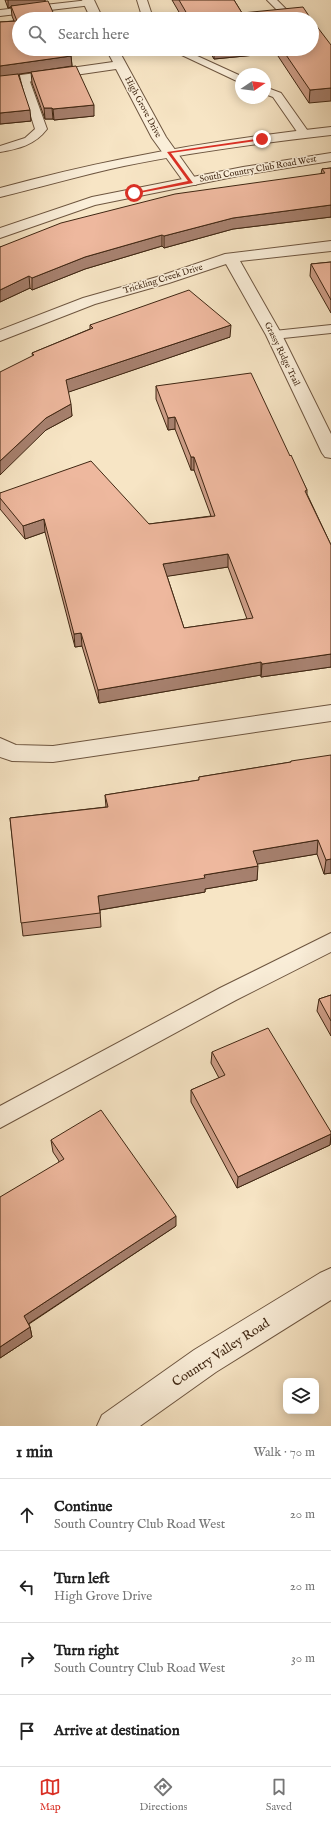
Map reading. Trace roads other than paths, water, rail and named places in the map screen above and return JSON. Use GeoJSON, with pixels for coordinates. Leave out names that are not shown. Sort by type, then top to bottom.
{"type":"FeatureCollection","features":[{"type":"Feature","properties":{"kind":"street"},"geometry":{"type":"LineString","coordinates":[[89,1],[94,12]]}},
{"type":"Feature","properties":{"kind":"street","name":"High Grove Drive"},"geometry":{"type":"LineString","coordinates":[[116,56],[168,153],[191,182]]}},
{"type":"Feature","properties":{"kind":"street"},"geometry":{"type":"LineString","coordinates":[[0,82],[120,65]]}},
{"type":"Feature","properties":{"kind":"street"},"geometry":{"type":"LineString","coordinates":[[0,193],[94,169],[168,153],[331,131]]}},
{"type":"Feature","properties":{"kind":"street","name":"South Country Club Road West"},"geometry":{"type":"LineString","coordinates":[[0,233],[92,201],[243,171],[331,157]]}},
{"type":"Feature","properties":{"kind":"street","name":"Trickling Creek Drive"},"geometry":{"type":"LineString","coordinates":[[0,336],[89,301],[163,280],[230,257],[331,246]]}},
{"type":"Feature","properties":{"kind":"street","name":"Grassy Ridge Trail"},"geometry":{"type":"LineString","coordinates":[[230,257],[274,335],[326,436],[331,453]]}},
{"type":"Feature","properties":{"kind":"street"},"geometry":{"type":"LineString","coordinates":[[0,746],[12,753],[53,754],[331,713]]}},
{"type":"Feature","properties":{"kind":"street","name":"Country Valley Road"},"geometry":{"type":"LineString","coordinates":[[113,1426],[205,1361],[331,1283]]}},
{"type":"Feature","properties":{"kind":"lane"},"geometry":{"type":"LineString","coordinates":[[142,0],[146,12]]}},
{"type":"Feature","properties":{"kind":"lane"},"geometry":{"type":"LineString","coordinates":[[272,0],[284,12]]}},
{"type":"Feature","properties":{"kind":"lane"},"geometry":{"type":"LineString","coordinates":[[0,13],[89,1]]}},
{"type":"Feature","properties":{"kind":"lane"},"geometry":{"type":"LineString","coordinates":[[189,56],[235,77]]}},
{"type":"Feature","properties":{"kind":"lane"},"geometry":{"type":"LineString","coordinates":[[0,149],[26,142],[37,136],[41,128],[24,79]]}},
{"type":"Feature","properties":{"kind":"lane"},"geometry":{"type":"LineString","coordinates":[[271,92],[277,95],[304,134]]}},
{"type":"Feature","properties":{"kind":"lane"},"geometry":{"type":"LineString","coordinates":[[274,335],[331,329]]}},
{"type":"Feature","properties":{"kind":"lane"},"geometry":{"type":"LineString","coordinates":[[0,1118],[228,994],[331,942]]}}]}
